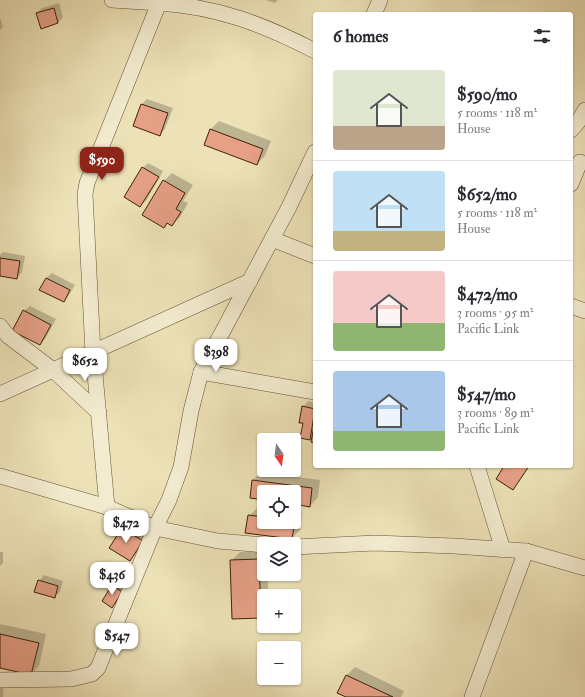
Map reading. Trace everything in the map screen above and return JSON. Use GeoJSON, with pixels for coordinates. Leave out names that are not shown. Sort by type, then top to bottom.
{"type":"FeatureCollection","features":[{"type":"Feature","properties":{"kind":"street"},"geometry":{"type":"LineString","coordinates":[[112,0],[159,2],[190,5],[216,10],[290,38],[313,50]]}},
{"type":"Feature","properties":{"kind":"street"},"geometry":{"type":"LineString","coordinates":[[375,12],[380,0]]}},
{"type":"Feature","properties":{"kind":"street"},"geometry":{"type":"LineString","coordinates":[[107,508],[93,352],[85,194],[87,183],[159,2]]}},
{"type":"Feature","properties":{"kind":"street"},"geometry":{"type":"LineString","coordinates":[[573,128],[585,110]]}},
{"type":"Feature","properties":{"kind":"street"},"geometry":{"type":"LineString","coordinates":[[0,680],[71,679],[92,674],[98,668],[155,528],[169,500],[181,467],[191,411],[201,372],[272,239],[313,156]]}},
{"type":"Feature","properties":{"kind":"street"},"geometry":{"type":"LineString","coordinates":[[573,178],[579,162]]}},
{"type":"Feature","properties":{"kind":"street"},"geometry":{"type":"LineString","coordinates":[[272,239],[313,255]]}},
{"type":"Feature","properties":{"kind":"street"},"geometry":{"type":"LineString","coordinates":[[0,394],[250,281]]}},
{"type":"Feature","properties":{"kind":"street"},"geometry":{"type":"LineString","coordinates":[[573,307],[585,311]]}},
{"type":"Feature","properties":{"kind":"street"},"geometry":{"type":"LineString","coordinates":[[0,326],[25,350],[53,370],[99,413]]}},
{"type":"Feature","properties":{"kind":"street"},"geometry":{"type":"LineString","coordinates":[[201,372],[313,392]]}},
{"type":"Feature","properties":{"kind":"street"},"geometry":{"type":"LineString","coordinates":[[478,468],[503,550]]}},
{"type":"Feature","properties":{"kind":"street"},"geometry":{"type":"LineString","coordinates":[[0,476],[107,508],[155,528],[218,541],[257,544]]}},
{"type":"Feature","properties":{"kind":"street"},"geometry":{"type":"LineString","coordinates":[[301,547],[375,543],[526,551],[585,568]]}},
{"type":"Feature","properties":{"kind":"street"},"geometry":{"type":"LineString","coordinates":[[472,697],[526,551]]}},
{"type":"Feature","properties":{"kind":"building"},"geometry":{"type":"Polygon","coordinates":[[[54,8],[58,23],[41,29],[36,13],[54,8]]]}},
{"type":"Feature","properties":{"kind":"building"},"geometry":{"type":"Polygon","coordinates":[[[141,104],[168,113],[160,136],[133,126],[141,104]]]}},
{"type":"Feature","properties":{"kind":"building"},"geometry":{"type":"Polygon","coordinates":[[[210,129],[263,149],[257,165],[204,145],[210,129]]]}},
{"type":"Feature","properties":{"kind":"building"},"geometry":{"type":"Polygon","coordinates":[[[142,167],[159,177],[140,207],[124,197],[142,167]]]}},
{"type":"Feature","properties":{"kind":"building"},"geometry":{"type":"Polygon","coordinates":[[[163,180],[185,193],[176,209],[181,212],[172,226],[167,223],[164,228],[142,215],[163,180]]]}},
{"type":"Feature","properties":{"kind":"building"},"geometry":{"type":"Polygon","coordinates":[[[0,258],[20,261],[17,279],[0,276],[0,258]]]}},
{"type":"Feature","properties":{"kind":"building"},"geometry":{"type":"Polygon","coordinates":[[[46,278],[70,290],[64,302],[39,290],[46,278]]]}},
{"type":"Feature","properties":{"kind":"building"},"geometry":{"type":"Polygon","coordinates":[[[23,310],[51,325],[40,345],[12,331],[23,310]]]}},
{"type":"Feature","properties":{"kind":"building"},"geometry":{"type":"Polygon","coordinates":[[[302,406],[313,409],[313,421],[310,440],[301,438],[303,423],[299,423],[302,406]]]}},
{"type":"Feature","properties":{"kind":"building"},"geometry":{"type":"Polygon","coordinates":[[[313,432],[313,442],[311,442],[313,432]]]}},
{"type":"Feature","properties":{"kind":"building"},"geometry":{"type":"Polygon","coordinates":[[[503,468],[528,468],[513,490],[496,479],[503,468]]]}},
{"type":"Feature","properties":{"kind":"building"},"geometry":{"type":"Polygon","coordinates":[[[252,480],[290,485],[257,485],[257,499],[250,498],[252,480]]]}},
{"type":"Feature","properties":{"kind":"building"},"geometry":{"type":"Polygon","coordinates":[[[301,487],[312,488],[310,507],[301,505],[301,487]]]}},
{"type":"Feature","properties":{"kind":"building"},"geometry":{"type":"Polygon","coordinates":[[[248,515],[257,516],[257,529],[294,529],[292,537],[276,537],[245,533],[248,515]]]}},
{"type":"Feature","properties":{"kind":"building"},"geometry":{"type":"Polygon","coordinates":[[[122,528],[143,541],[130,561],[109,548],[122,528]]]}},
{"type":"Feature","properties":{"kind":"building"},"geometry":{"type":"Polygon","coordinates":[[[257,559],[257,581],[260,581],[260,589],[257,589],[257,618],[232,619],[230,560],[257,559]]]}},
{"type":"Feature","properties":{"kind":"building"},"geometry":{"type":"Polygon","coordinates":[[[38,580],[58,586],[55,598],[34,592],[38,580]]]}},
{"type":"Feature","properties":{"kind":"building"},"geometry":{"type":"Polygon","coordinates":[[[112,585],[122,592],[112,608],[102,601],[112,585]]]}},
{"type":"Feature","properties":{"kind":"building"},"geometry":{"type":"Polygon","coordinates":[[[0,634],[39,643],[31,675],[0,668],[0,634]]]}},
{"type":"Feature","properties":{"kind":"building"},"geometry":{"type":"Polygon","coordinates":[[[346,675],[393,697],[346,697],[337,693],[346,675]]]}}]}
